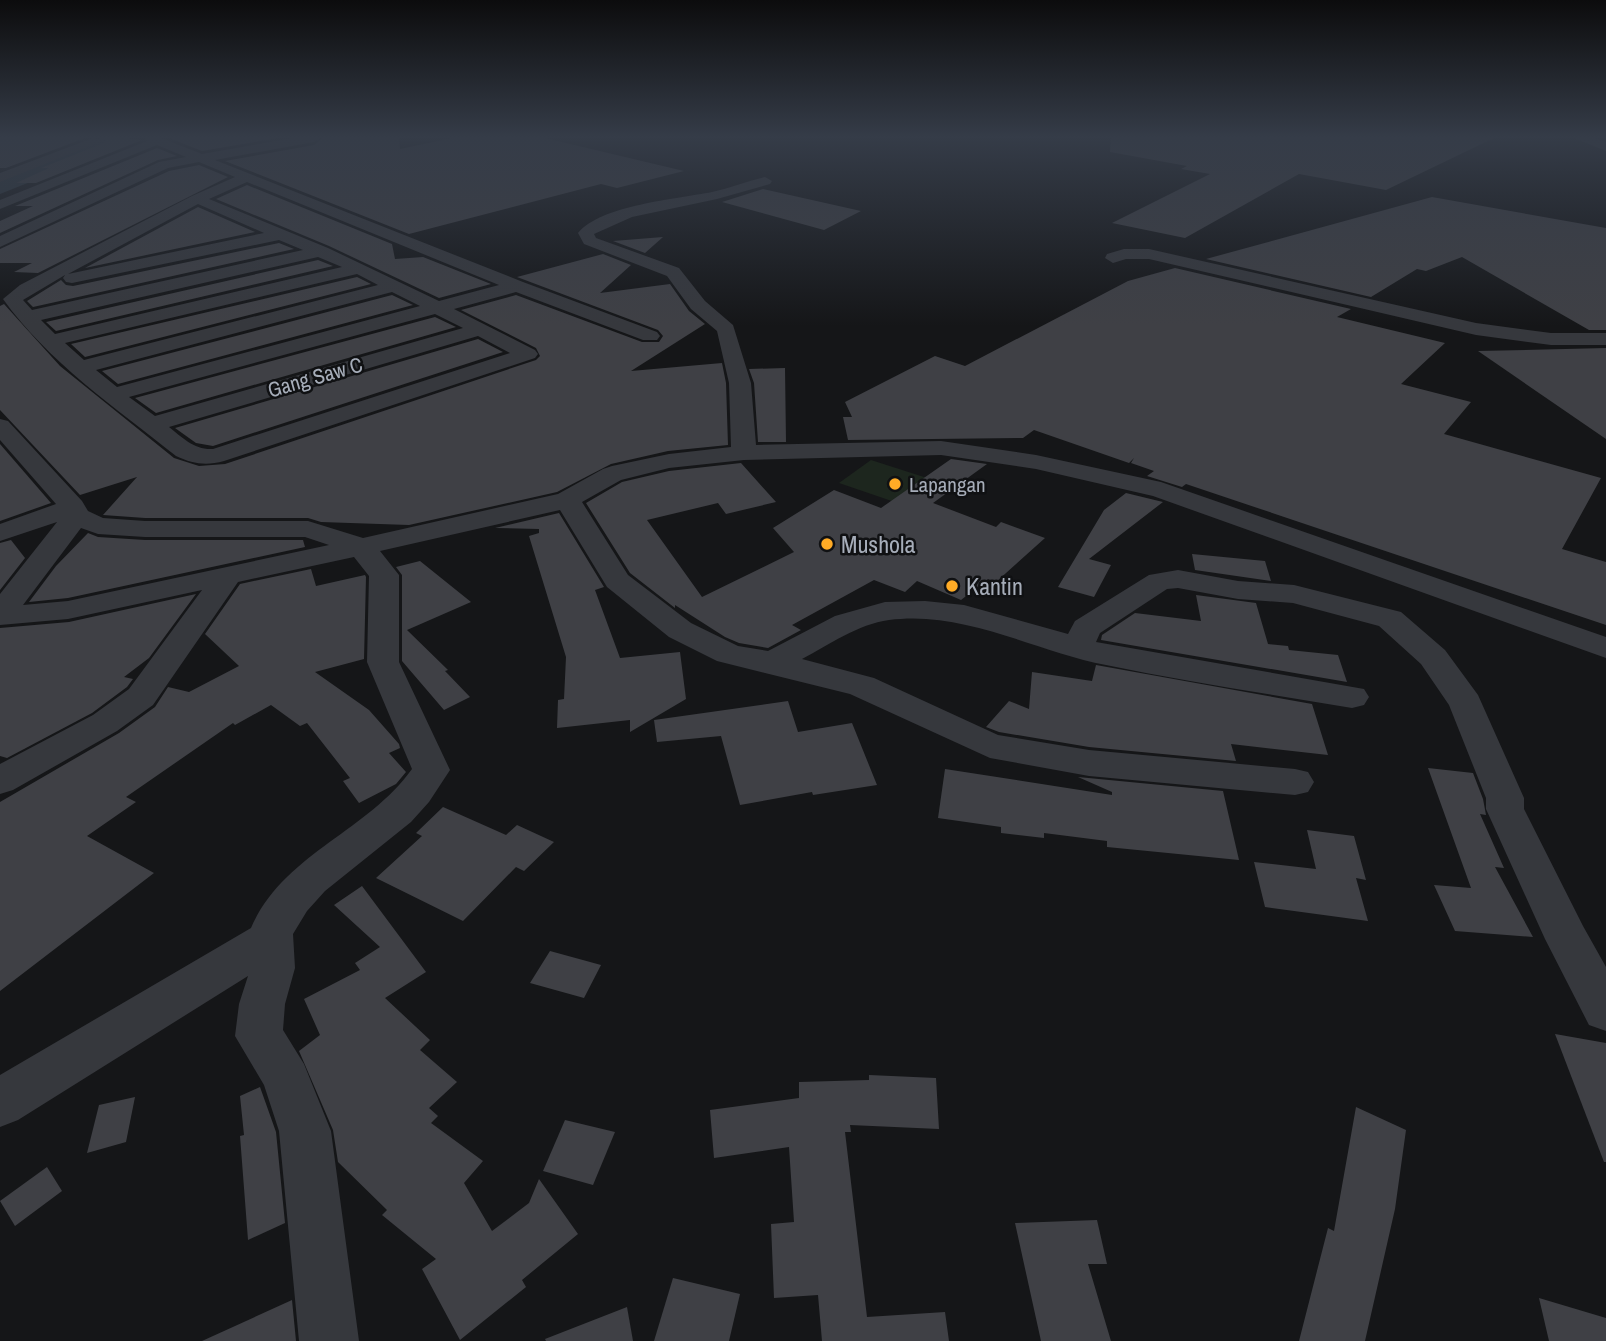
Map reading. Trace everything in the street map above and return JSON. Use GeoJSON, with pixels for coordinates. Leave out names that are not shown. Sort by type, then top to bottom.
{"type":"FeatureCollection","features":[{"type":"Feature","properties":{"kind":"street"},"geometry":{"type":"LineString","coordinates":[[0,242],[91,201]]}},
{"type":"Feature","properties":{"kind":"street"},"geometry":{"type":"LineString","coordinates":[[195,201],[164,231],[38,284],[12,299],[27,317],[82,367],[151,425],[193,455],[215,456],[528,354],[359,268],[201,201]]}},
{"type":"Feature","properties":{"kind":"street"},"geometry":{"type":"LineString","coordinates":[[302,201],[650,336]]}},
{"type":"Feature","properties":{"kind":"street"},"geometry":{"type":"LineString","coordinates":[[691,201],[624,216],[593,226],[586,233],[590,241],[677,274],[698,305],[726,328],[740,383],[744,453]]}},
{"type":"Feature","properties":{"kind":"street"},"geometry":{"type":"LineString","coordinates":[[48,220],[80,222]]}},
{"type":"Feature","properties":{"kind":"street"},"geometry":{"type":"LineString","coordinates":[[116,223],[164,231],[199,251]]}},
{"type":"Feature","properties":{"kind":"street"},"geometry":{"type":"LineString","coordinates":[[38,284],[279,234]]}},
{"type":"Feature","properties":{"kind":"street"},"geometry":{"type":"LineString","coordinates":[[364,240],[387,234]]}},
{"type":"Feature","properties":{"kind":"street"},"geometry":{"type":"LineString","coordinates":[[27,317],[341,246]]}},
{"type":"Feature","properties":{"kind":"street"},"geometry":{"type":"LineString","coordinates":[[1113,258],[1133,253],[1149,254],[1476,330],[1551,339],[1605,340]]}},
{"type":"Feature","properties":{"kind":"street"},"geometry":{"type":"LineString","coordinates":[[53,340],[359,268]]}},
{"type":"Feature","properties":{"kind":"street"},"geometry":{"type":"LineString","coordinates":[[82,367],[394,286]]}},
{"type":"Feature","properties":{"kind":"street"},"geometry":{"type":"LineString","coordinates":[[114,394],[517,286]]}},
{"type":"Feature","properties":{"kind":"street","name":"Gang Saw C"},"geometry":{"type":"LineString","coordinates":[[151,425],[478,330]]}},
{"type":"Feature","properties":{"kind":"street"},"geometry":{"type":"LineString","coordinates":[[0,426],[74,512],[98,526],[145,529],[308,529],[361,547],[384,575],[383,662],[422,755],[431,770],[421,789],[406,805],[343,853],[295,896],[276,922],[269,940],[273,967],[262,1005],[259,1036],[277,1057],[295,1098],[305,1131],[329,1341]]}},
{"type":"Feature","properties":{"kind":"street"},"geometry":{"type":"LineString","coordinates":[[0,615],[68,610],[567,500],[612,474],[669,461],[744,453],[941,448],[1036,462],[1161,490],[1606,648]]}},
{"type":"Feature","properties":{"kind":"street"},"geometry":{"type":"LineString","coordinates":[[567,500],[617,581],[680,630],[729,654],[772,662],[862,686],[990,746],[1089,763],[1295,782]]}},
{"type":"Feature","properties":{"kind":"street"},"geometry":{"type":"LineString","coordinates":[[0,533],[74,512]]}},
{"type":"Feature","properties":{"kind":"street"},"geometry":{"type":"LineString","coordinates":[[0,615],[74,512]]}},
{"type":"Feature","properties":{"kind":"street"},"geometry":{"type":"LineString","coordinates":[[0,781],[105,723],[141,697],[228,576]]}},
{"type":"Feature","properties":{"kind":"street"},"geometry":{"type":"LineString","coordinates":[[1078,648],[1086,628],[1159,581],[1178,579],[1238,590],[1294,594],[1390,618],[1433,657],[1466,703],[1504,799],[1505,810],[1567,939],[1606,1010]]}},
{"type":"Feature","properties":{"kind":"street"},"geometry":{"type":"LineString","coordinates":[[772,662],[846,623],[885,611],[925,610],[964,614],[1104,655],[1352,697]]}},
{"type":"Feature","properties":{"kind":"street"},"geometry":{"type":"LineString","coordinates":[[0,1102],[269,940]]}},
{"type":"Feature","properties":{"kind":"shaded area","name":"Lapangan"},"geometry":{"type":"Polygon","coordinates":[[[871,460],[952,486],[921,511],[839,483],[871,460]]]}},
{"type":"Feature","properties":{"kind":"building"},"geometry":{"type":"Polygon","coordinates":[[[28,201],[70,201],[0,233],[0,221],[33,206],[15,206],[28,201]]]}},
{"type":"Feature","properties":{"kind":"building"},"geometry":{"type":"Polygon","coordinates":[[[105,201],[181,201],[38,273],[14,272],[32,263],[0,263],[0,249],[105,201]]]}},
{"type":"Feature","properties":{"kind":"building"},"geometry":{"type":"Polygon","coordinates":[[[220,201],[285,201],[392,244],[395,259],[423,257],[491,284],[439,298],[329,246],[220,201]]]}},
{"type":"Feature","properties":{"kind":"building"},"geometry":{"type":"Polygon","coordinates":[[[325,201],[537,201],[409,234],[325,201]]]}},
{"type":"Feature","properties":{"kind":"building"},"geometry":{"type":"Polygon","coordinates":[[[815,201],[861,211],[824,230],[722,202],[815,201]]]}},
{"type":"Feature","properties":{"kind":"building"},"geometry":{"type":"Polygon","coordinates":[[[1157,201],[1252,201],[1185,238],[1112,223],[1157,201]]]}},
{"type":"Feature","properties":{"kind":"building"},"geometry":{"type":"Polygon","coordinates":[[[1419,201],[1452,201],[1606,228],[1606,330],[1589,330],[1462,257],[1426,271],[1417,269],[1371,297],[1206,259],[1419,201]]]}},
{"type":"Feature","properties":{"kind":"building"},"geometry":{"type":"Polygon","coordinates":[[[198,207],[255,232],[85,268],[198,207]]]}},
{"type":"Feature","properties":{"kind":"building"},"geometry":{"type":"Polygon","coordinates":[[[663,237],[645,253],[613,241],[663,237]]]}},
{"type":"Feature","properties":{"kind":"building"},"geometry":{"type":"Polygon","coordinates":[[[279,243],[294,249],[33,307],[27,301],[61,280],[66,285],[73,286],[279,243]]]}},
{"type":"Feature","properties":{"kind":"building"},"geometry":{"type":"Polygon","coordinates":[[[603,254],[631,265],[600,293],[670,284],[689,311],[705,324],[631,371],[722,363],[726,383],[728,445],[668,451],[611,464],[557,492],[409,525],[321,522],[308,518],[145,518],[103,515],[137,477],[80,495],[0,410],[0,306],[4,304],[60,366],[174,458],[199,466],[225,464],[536,360],[540,356],[536,348],[461,310],[516,295],[642,342],[659,342],[663,336],[658,330],[517,277],[603,254]]]}},
{"type":"Feature","properties":{"kind":"building"},"geometry":{"type":"Polygon","coordinates":[[[318,260],[333,266],[56,331],[46,322],[318,260]]]}},
{"type":"Feature","properties":{"kind":"building"},"geometry":{"type":"Polygon","coordinates":[[[1175,268],[1351,309],[1337,317],[1445,343],[1401,384],[1471,402],[1444,434],[1601,478],[1562,549],[1606,562],[1606,625],[1186,484],[1182,487],[1147,476],[1154,471],[1131,463],[1134,458],[1129,463],[1034,430],[1023,438],[848,440],[843,417],[852,417],[845,402],[935,356],[965,366],[1128,281],[1175,268]]]}},
{"type":"Feature","properties":{"kind":"building"},"geometry":{"type":"Polygon","coordinates":[[[357,277],[371,284],[85,357],[71,344],[357,277]]]}},
{"type":"Feature","properties":{"kind":"building"},"geometry":{"type":"Polygon","coordinates":[[[392,295],[413,305],[118,384],[102,371],[392,295]]]}},
{"type":"Feature","properties":{"kind":"building"},"geometry":{"type":"Polygon","coordinates":[[[435,317],[456,327],[156,413],[135,398],[435,317]]]}},
{"type":"Feature","properties":{"kind":"building"},"geometry":{"type":"Polygon","coordinates":[[[478,339],[503,352],[213,446],[196,443],[175,428],[478,339]]]}},
{"type":"Feature","properties":{"kind":"building"},"geometry":{"type":"Polygon","coordinates":[[[1606,348],[1606,439],[1478,351],[1606,348]]]}},
{"type":"Feature","properties":{"kind":"building"},"geometry":{"type":"Polygon","coordinates":[[[785,368],[786,442],[758,442],[754,383],[749,369],[785,368]]]}},
{"type":"Feature","properties":{"kind":"building"},"geometry":{"type":"Polygon","coordinates":[[[0,444],[51,503],[0,521],[0,444]]]}},
{"type":"Feature","properties":{"kind":"building"},"geometry":{"type":"Polygon","coordinates":[[[951,459],[987,464],[933,503],[996,527],[1001,522],[1045,538],[996,582],[988,579],[961,600],[917,581],[905,592],[874,580],[792,625],[801,630],[768,648],[739,643],[725,637],[675,605],[675,608],[630,573],[586,503],[622,482],[669,471],[741,463],[776,502],[726,514],[718,503],[647,520],[702,597],[794,552],[773,528],[834,490],[881,508],[951,459]]]}},
{"type":"Feature","properties":{"kind":"building"},"geometry":{"type":"Polygon","coordinates":[[[1126,493],[1163,502],[1089,559],[1111,565],[1094,597],[1058,587],[1104,510],[1126,493]]]}},
{"type":"Feature","properties":{"kind":"building"},"geometry":{"type":"Polygon","coordinates":[[[559,513],[604,587],[595,590],[620,658],[680,652],[686,699],[630,732],[630,720],[557,728],[558,700],[564,699],[566,657],[529,536],[539,533],[539,529],[495,528],[559,513]]]}},
{"type":"Feature","properties":{"kind":"building"},"geometry":{"type":"Polygon","coordinates":[[[88,533],[98,537],[145,540],[303,540],[305,547],[68,598],[29,602],[56,566],[88,533]]]}},
{"type":"Feature","properties":{"kind":"building"},"geometry":{"type":"Polygon","coordinates":[[[11,540],[25,558],[0,590],[0,543],[11,540]]]}},
{"type":"Feature","properties":{"kind":"building"},"geometry":{"type":"Polygon","coordinates":[[[1192,554],[1265,561],[1271,581],[1195,570],[1192,554]]]}},
{"type":"Feature","properties":{"kind":"building"},"geometry":{"type":"Polygon","coordinates":[[[420,561],[471,602],[407,630],[448,670],[445,671],[470,697],[444,710],[402,661],[402,575],[396,567],[420,561]]]}},
{"type":"Feature","properties":{"kind":"building"},"geometry":{"type":"Polygon","coordinates":[[[311,569],[316,586],[365,575],[366,577],[364,659],[315,672],[369,710],[399,744],[400,748],[389,753],[406,772],[396,784],[359,803],[343,781],[350,778],[307,723],[300,726],[271,705],[235,725],[233,723],[126,797],[136,802],[87,836],[154,873],[0,991],[0,802],[119,733],[155,707],[168,687],[189,692],[239,666],[205,634],[240,584],[311,569]]]}},
{"type":"Feature","properties":{"kind":"building"},"geometry":{"type":"Polygon","coordinates":[[[196,594],[149,658],[124,677],[133,679],[127,687],[92,713],[7,758],[0,756],[0,628],[69,622],[196,594]]]}},
{"type":"Feature","properties":{"kind":"building"},"geometry":{"type":"Polygon","coordinates":[[[1196,595],[1256,603],[1268,644],[1288,646],[1289,650],[1338,655],[1347,682],[1101,640],[1102,635],[1135,613],[1201,621],[1196,595]]]}},
{"type":"Feature","properties":{"kind":"building"},"geometry":{"type":"Polygon","coordinates":[[[1096,665],[1312,704],[1328,755],[1231,744],[1236,761],[1089,747],[999,732],[986,727],[1009,701],[1029,709],[1032,672],[1092,681],[1096,665]]]}},
{"type":"Feature","properties":{"kind":"building"},"geometry":{"type":"Polygon","coordinates":[[[788,701],[798,732],[852,723],[877,785],[813,795],[812,792],[740,805],[721,736],[657,742],[654,720],[788,701]]]}},
{"type":"Feature","properties":{"kind":"building"},"geometry":{"type":"Polygon","coordinates":[[[1428,768],[1473,773],[1486,815],[1480,814],[1504,868],[1495,867],[1533,937],[1455,931],[1434,885],[1471,888],[1428,768]]]}},
{"type":"Feature","properties":{"kind":"building"},"geometry":{"type":"Polygon","coordinates":[[[945,769],[1112,795],[1112,792],[1078,777],[1223,791],[1239,860],[1107,847],[1107,841],[1044,833],[1044,838],[1001,833],[1001,827],[938,818],[945,769]]]}},
{"type":"Feature","properties":{"kind":"building"},"geometry":{"type":"Polygon","coordinates":[[[443,807],[506,835],[517,825],[554,842],[524,871],[516,867],[463,921],[376,878],[422,836],[416,833],[443,807]]]}},
{"type":"Feature","properties":{"kind":"building"},"geometry":{"type":"Polygon","coordinates":[[[1307,830],[1354,836],[1366,880],[1356,878],[1368,921],[1265,907],[1254,862],[1316,869],[1307,830]]]}},
{"type":"Feature","properties":{"kind":"building"},"geometry":{"type":"Polygon","coordinates":[[[362,886],[426,972],[385,998],[430,1040],[420,1050],[457,1082],[429,1108],[438,1116],[431,1123],[483,1161],[464,1183],[492,1231],[529,1203],[539,1179],[578,1234],[522,1280],[526,1287],[460,1340],[422,1269],[436,1259],[382,1215],[387,1210],[338,1162],[333,1130],[299,1051],[320,1035],[304,999],[360,970],[355,963],[380,947],[334,905],[362,886]]]}},
{"type":"Feature","properties":{"kind":"building"},"geometry":{"type":"Polygon","coordinates":[[[550,951],[601,965],[584,998],[530,983],[550,951]]]}},
{"type":"Feature","properties":{"kind":"building"},"geometry":{"type":"Polygon","coordinates":[[[1555,1034],[1606,1043],[1606,1162],[1604,1162],[1555,1034]]]}},
{"type":"Feature","properties":{"kind":"building"},"geometry":{"type":"Polygon","coordinates":[[[869,1075],[936,1078],[939,1129],[850,1125],[851,1132],[845,1132],[867,1317],[945,1312],[949,1341],[822,1341],[818,1295],[774,1298],[771,1224],[794,1222],[789,1147],[714,1158],[710,1110],[799,1098],[799,1082],[869,1080],[869,1075]]]}},
{"type":"Feature","properties":{"kind":"building"},"geometry":{"type":"Polygon","coordinates":[[[260,1087],[276,1132],[285,1223],[248,1240],[240,1136],[244,1135],[240,1096],[260,1087]]]}},
{"type":"Feature","properties":{"kind":"building"},"geometry":{"type":"Polygon","coordinates":[[[135,1097],[126,1142],[87,1153],[99,1105],[135,1097]]]}},
{"type":"Feature","properties":{"kind":"building"},"geometry":{"type":"Polygon","coordinates":[[[1356,1107],[1406,1130],[1395,1209],[1365,1341],[1299,1341],[1328,1228],[1334,1231],[1356,1107]]]}},
{"type":"Feature","properties":{"kind":"building"},"geometry":{"type":"Polygon","coordinates":[[[565,1120],[615,1132],[593,1185],[543,1171],[565,1120]]]}},
{"type":"Feature","properties":{"kind":"building"},"geometry":{"type":"Polygon","coordinates":[[[47,1167],[62,1191],[15,1226],[0,1201],[47,1167]]]}},
{"type":"Feature","properties":{"kind":"building"},"geometry":{"type":"Polygon","coordinates":[[[1097,1220],[1107,1264],[1088,1264],[1111,1341],[1041,1341],[1015,1223],[1097,1220]]]}},
{"type":"Feature","properties":{"kind":"building"},"geometry":{"type":"Polygon","coordinates":[[[673,1278],[740,1294],[729,1341],[654,1341],[673,1278]]]}},
{"type":"Feature","properties":{"kind":"building"},"geometry":{"type":"Polygon","coordinates":[[[1539,1298],[1606,1318],[1606,1341],[1549,1341],[1539,1298]]]}},
{"type":"Feature","properties":{"kind":"building"},"geometry":{"type":"Polygon","coordinates":[[[292,1300],[296,1341],[202,1341],[292,1300]]]}},
{"type":"Feature","properties":{"kind":"building"},"geometry":{"type":"Polygon","coordinates":[[[627,1307],[633,1341],[545,1339],[627,1307]]]}},
{"type":"Feature","properties":{"kind":"place","name":"Lapangan"},"geometry":{"type":"Point","coordinates":[895,484]}},
{"type":"Feature","properties":{"kind":"place","name":"Mushola"},"geometry":{"type":"Point","coordinates":[827,544]}},
{"type":"Feature","properties":{"kind":"place","name":"Kantin"},"geometry":{"type":"Point","coordinates":[952,586]}}]}
